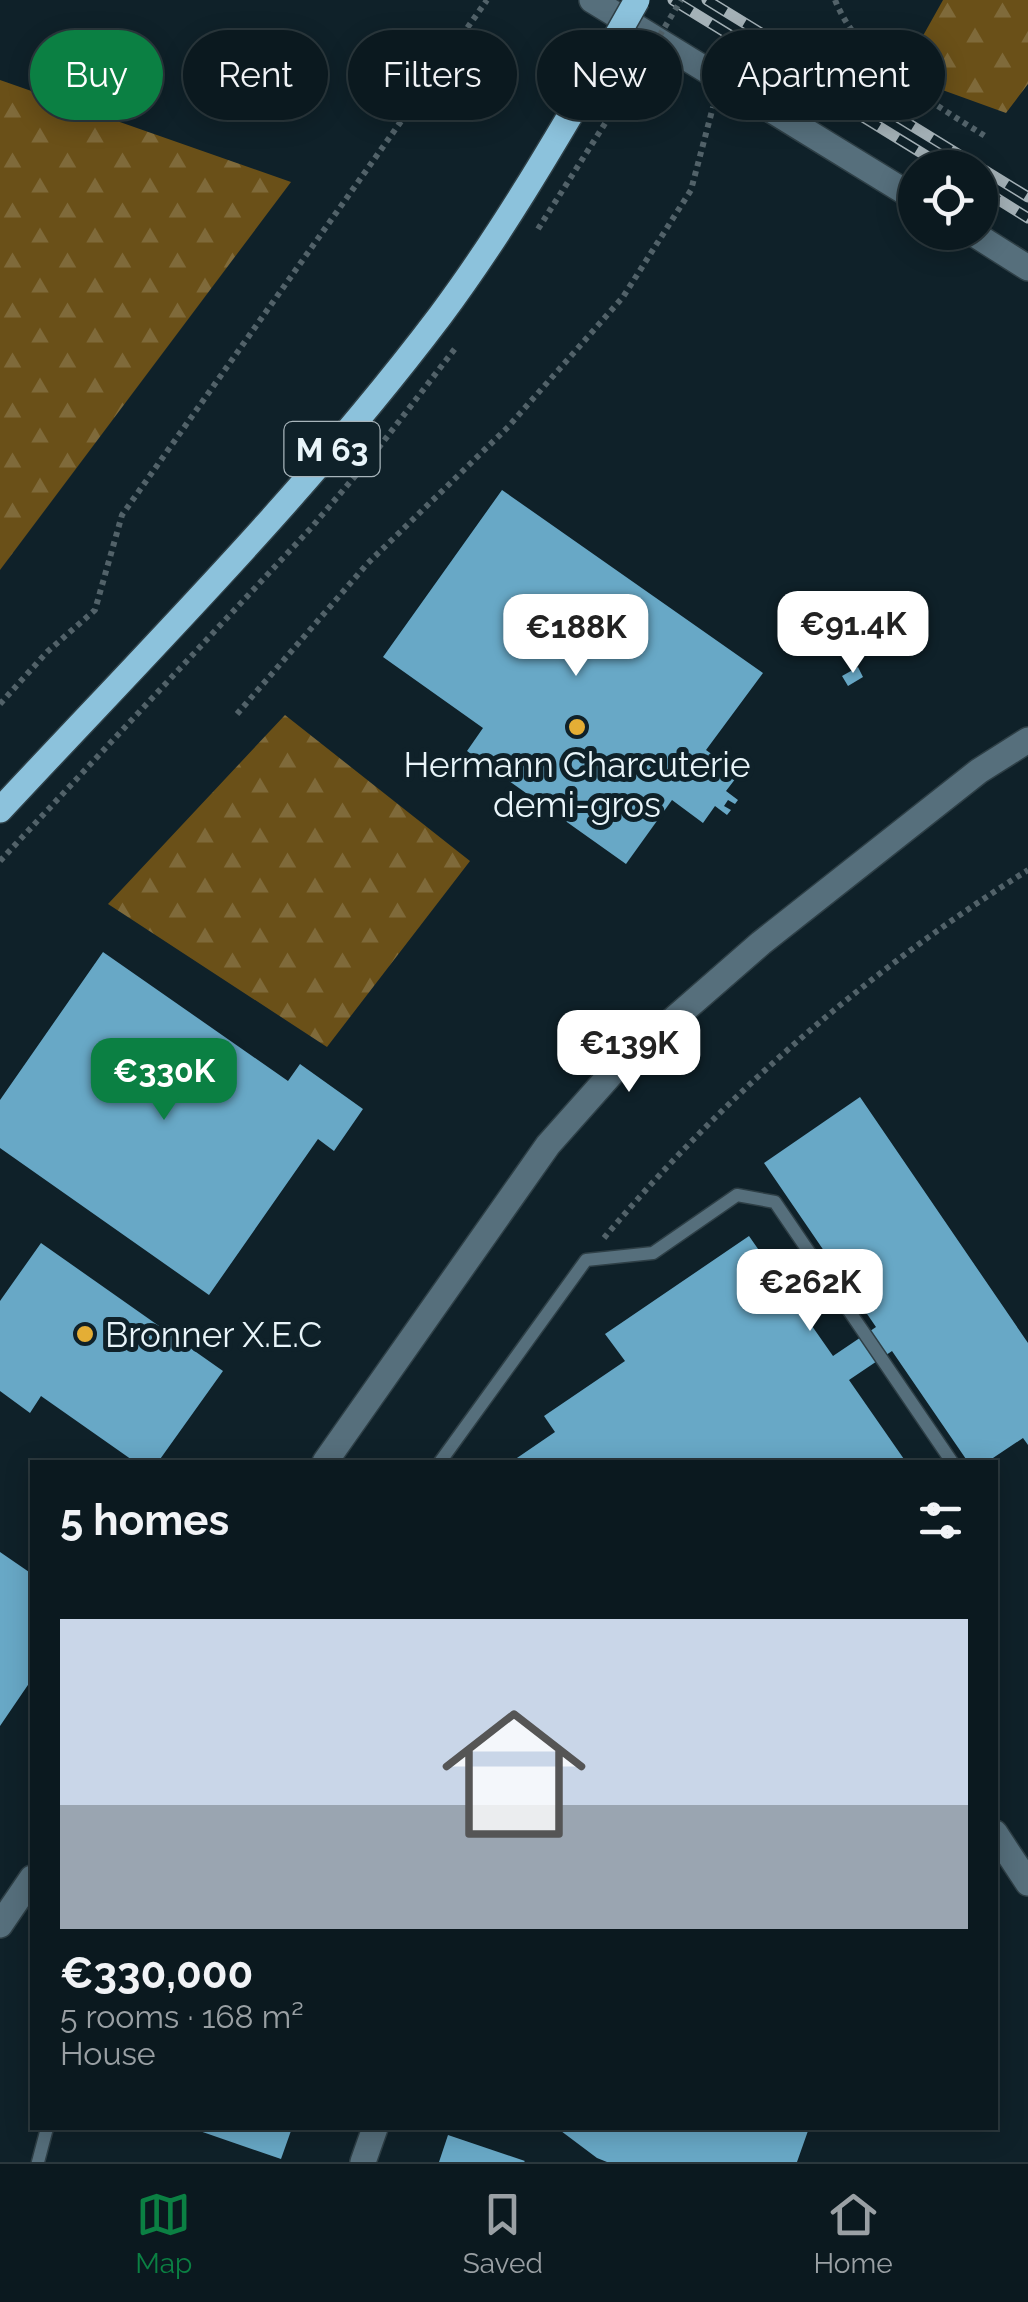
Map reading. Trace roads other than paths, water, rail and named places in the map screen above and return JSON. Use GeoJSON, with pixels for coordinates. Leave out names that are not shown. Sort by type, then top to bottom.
{"type":"FeatureCollection","features":[{"type":"Feature","properties":{"kind":"main road","name":"M 63"},"geometry":{"type":"LineString","coordinates":[[0,810],[236,558],[406,359],[494,239],[638,0]]}},
{"type":"Feature","properties":{"kind":"street"},"geometry":{"type":"LineString","coordinates":[[592,0],[898,187]]}},
{"type":"Feature","properties":{"kind":"street"},"geometry":{"type":"LineString","coordinates":[[998,249],[1028,268]]}},
{"type":"Feature","properties":{"kind":"street"},"geometry":{"type":"LineString","coordinates":[[326,1460],[580,1106],[686,1004],[978,772],[1028,740]]}},
{"type":"Feature","properties":{"kind":"street"},"geometry":{"type":"LineString","coordinates":[[998,1838],[1028,1883]]}},
{"type":"Feature","properties":{"kind":"street"},"geometry":{"type":"LineString","coordinates":[[0,1925],[30,1881]]}},
{"type":"Feature","properties":{"kind":"street"},"geometry":{"type":"LineString","coordinates":[[362,2162],[373,2130]]}},
{"type":"Feature","properties":{"kind":"lane"},"geometry":{"type":"LineString","coordinates":[[441,1460],[586,1260],[653,1253],[738,1195],[774,1202],[951,1460]]}},
{"type":"Feature","properties":{"kind":"lane"},"geometry":{"type":"LineString","coordinates":[[38,2162],[46,2130]]}},
{"type":"Feature","properties":{"kind":"railway"},"geometry":{"type":"LineString","coordinates":[[673,0],[917,150]]}},
{"type":"Feature","properties":{"kind":"railway"},"geometry":{"type":"LineString","coordinates":[[707,0],[1028,197]]}},
{"type":"Feature","properties":{"kind":"railway"},"geometry":{"type":"LineString","coordinates":[[998,199],[1028,218]]}},
{"type":"Feature","properties":{"kind":"place","name":"Hermann Charcuterie demi-gros"},"geometry":{"type":"Point","coordinates":[577,727]}},
{"type":"Feature","properties":{"kind":"place","name":"Bronner X.E.C"},"geometry":{"type":"Point","coordinates":[85,1334]}}]}
